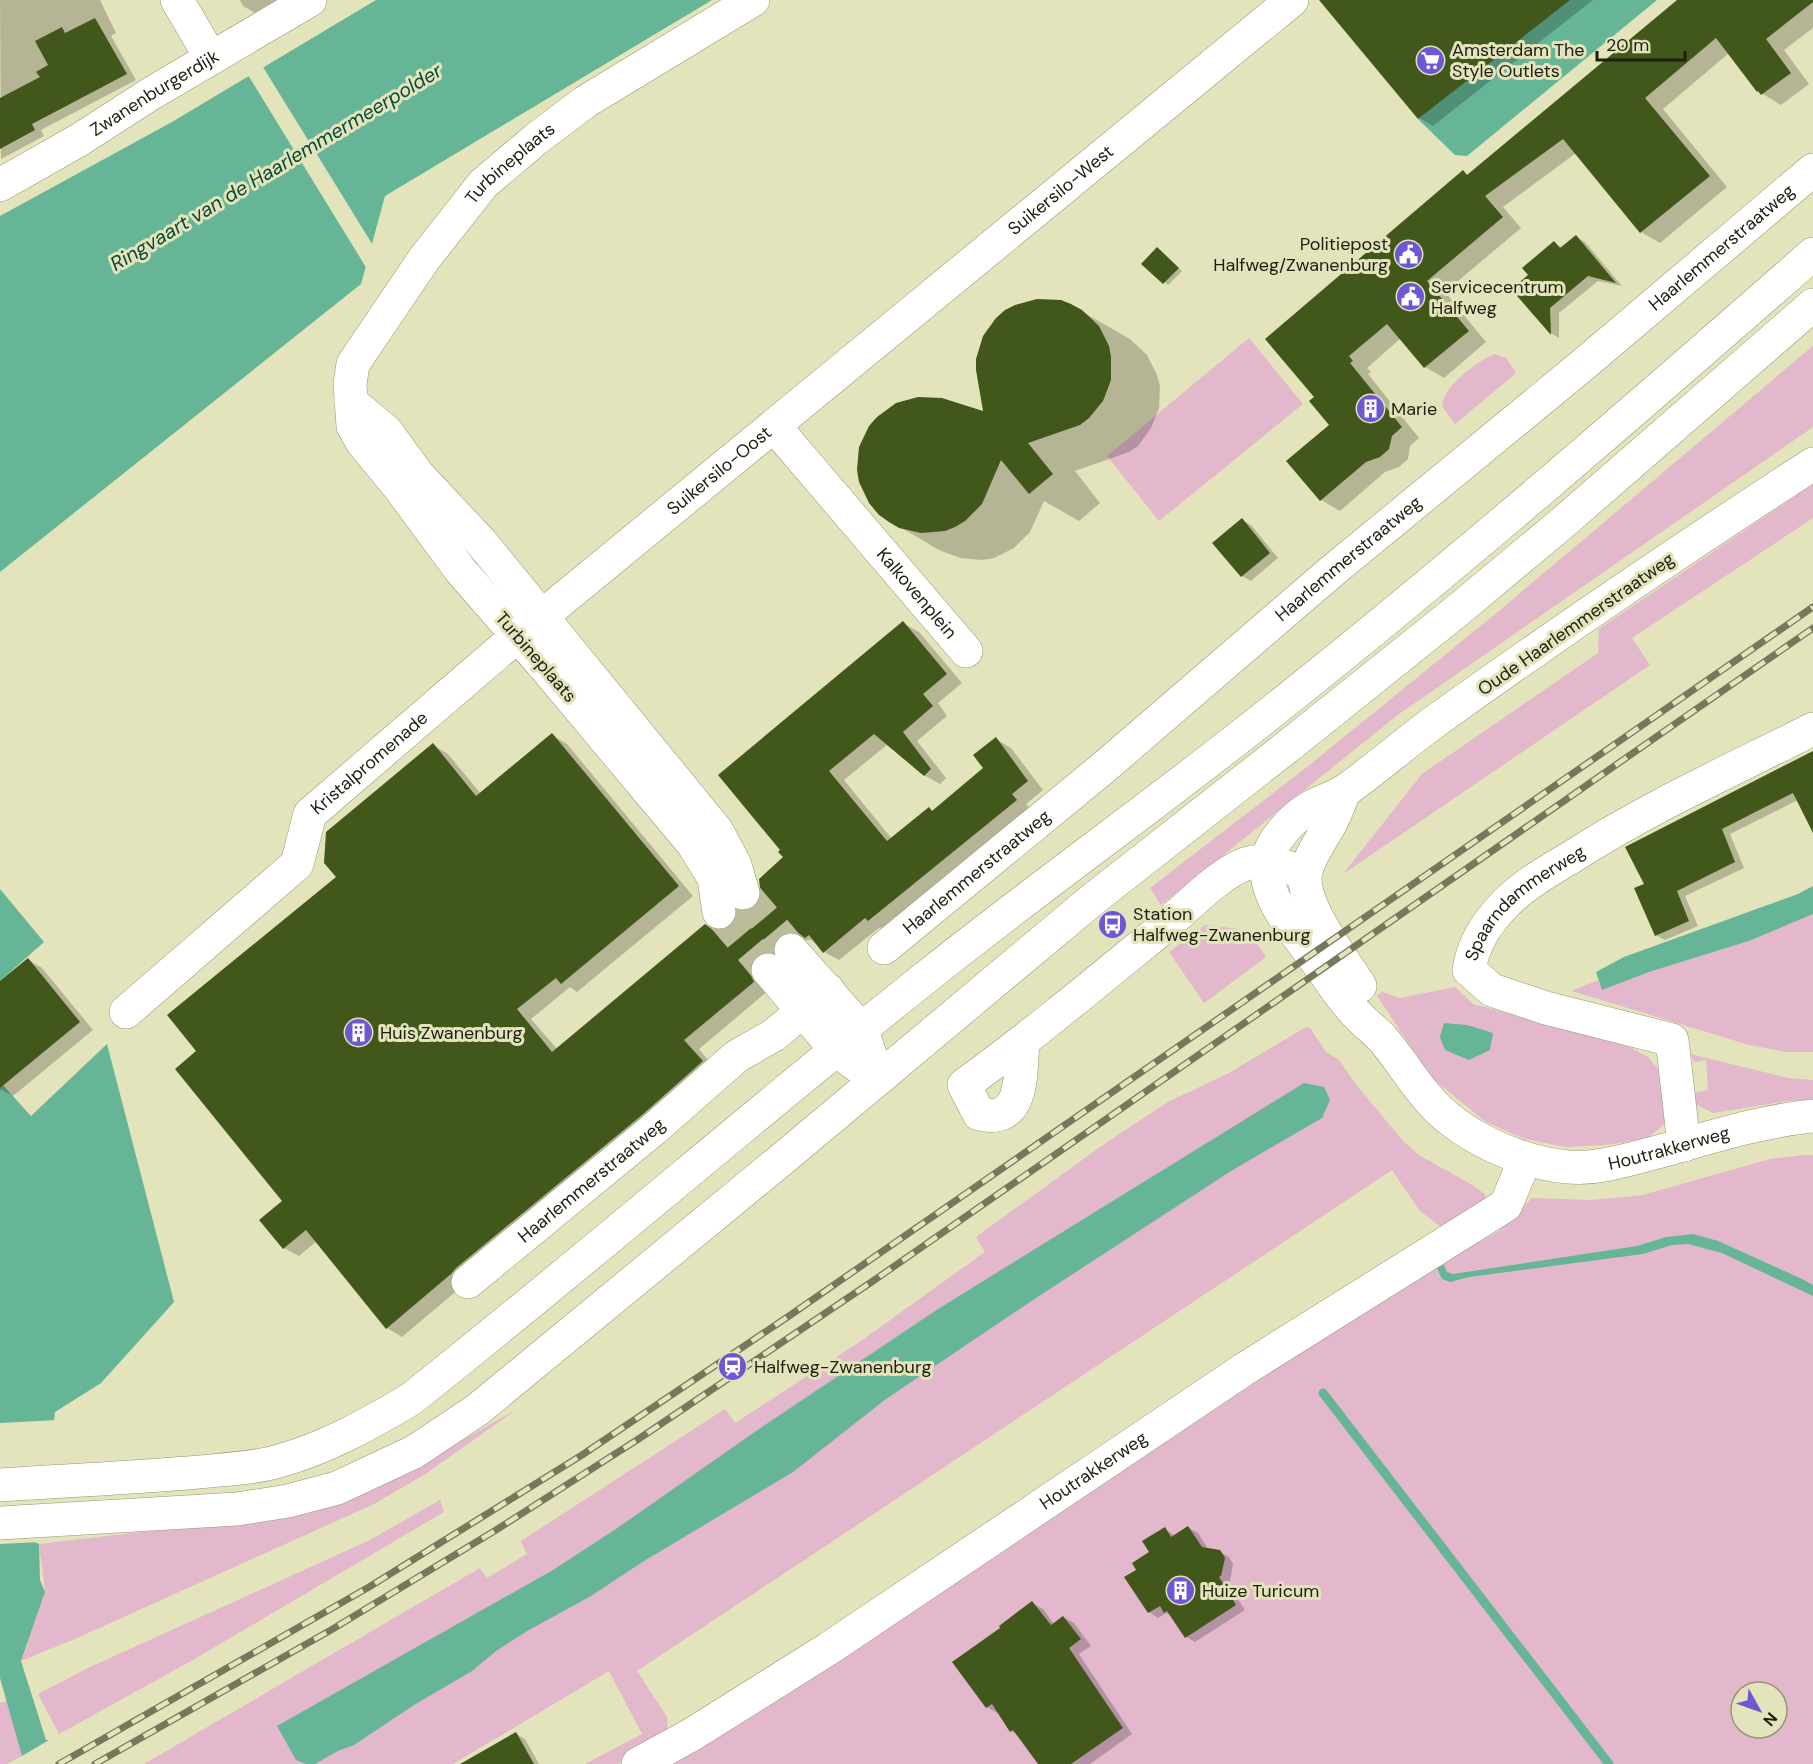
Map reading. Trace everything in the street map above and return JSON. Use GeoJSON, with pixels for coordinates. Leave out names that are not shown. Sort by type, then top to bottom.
{"type":"FeatureCollection","features":[{"type":"Feature","properties":{"kind":"main road"},"geometry":{"type":"LineString","coordinates":[[177,0],[211,58]]}},
{"type":"Feature","properties":{"kind":"main road","name":"Zwanenburgerdijk"},"geometry":{"type":"LineString","coordinates":[[0,185],[79,140],[310,0]]}},
{"type":"Feature","properties":{"kind":"main road","name":"Turbineplaats"},"geometry":{"type":"LineString","coordinates":[[731,903],[693,844],[520,634],[481,542],[418,475],[386,431],[351,402],[350,384],[353,364],[424,259],[483,184],[536,139],[585,102],[753,0]]}},
{"type":"Feature","properties":{"kind":"main road","name":"Suikersilo-West"},"geometry":{"type":"LineString","coordinates":[[896,326],[1292,0]]}},
{"type":"Feature","properties":{"kind":"main road","name":"Haarlemmerstraatweg"},"geometry":{"type":"LineString","coordinates":[[884,948],[1083,785],[1331,572],[1578,369],[1813,170]]}},
{"type":"Feature","properties":{"kind":"main road"},"geometry":{"type":"LineString","coordinates":[[14,1484],[208,1471],[277,1462],[329,1444],[368,1425],[411,1399],[945,962],[1167,794],[1347,651],[1564,472],[1813,254]]}},
{"type":"Feature","properties":{"kind":"main road"},"geometry":{"type":"LineString","coordinates":[[15,1522],[150,1516],[237,1509],[288,1501],[337,1488],[391,1463],[448,1431],[477,1410],[1140,861],[1458,610],[1560,525],[1813,305]]}},
{"type":"Feature","properties":{"kind":"main road","name":"Suikersilo-Oost"},"geometry":{"type":"LineString","coordinates":[[520,634],[896,326]]}},
{"type":"Feature","properties":{"kind":"main road","name":"Kalkovenplein"},"geometry":{"type":"LineString","coordinates":[[774,426],[859,544],[966,651]]}},
{"type":"Feature","properties":{"kind":"main road","name":"Oude Haarlemmerstraatweg"},"geometry":{"type":"LineString","coordinates":[[1267,874],[1272,846],[1286,827],[1309,808],[1344,792],[1431,724],[1813,464]]}},
{"type":"Feature","properties":{"kind":"main road","name":"Kristalpromenade"},"geometry":{"type":"LineString","coordinates":[[126,1012],[297,864],[310,814],[520,634]]}},
{"type":"Feature","properties":{"kind":"main road","name":"Spaarndammerweg"},"geometry":{"type":"LineString","coordinates":[[1684,1145],[1672,1040],[1546,1008],[1492,990],[1469,970],[1471,956],[1485,928],[1507,902],[1534,881],[1605,835],[1813,729]]}},
{"type":"Feature","properties":{"kind":"main road","name":"Oude Haarlemmerstraatweg"},"geometry":{"type":"LineString","coordinates":[[1305,873],[1344,792]]}},
{"type":"Feature","properties":{"kind":"main road"},"geometry":{"type":"LineString","coordinates":[[1023,1042],[1018,1092],[1005,1114],[992,1117],[979,1114],[964,1085],[1023,1042],[1193,903],[1226,873],[1250,862],[1267,874],[1305,873]]}},
{"type":"Feature","properties":{"kind":"main road","name":"Houtrakkerweg"},"geometry":{"type":"LineString","coordinates":[[1305,873],[1306,889],[1314,914],[1368,998],[1383,1040]]}},
{"type":"Feature","properties":{"kind":"main road","name":"Houtrakkerweg"},"geometry":{"type":"LineString","coordinates":[[1267,874],[1279,908],[1351,1009],[1383,1040],[1407,1074],[1437,1109],[1472,1134],[1526,1159],[1557,1167],[1600,1166],[1778,1119],[1813,1116]]}},
{"type":"Feature","properties":{"kind":"main road"},"geometry":{"type":"LineString","coordinates":[[780,960],[828,990],[862,1030],[878,1079],[837,1051],[802,1010],[780,960]]}},
{"type":"Feature","properties":{"kind":"main road","name":"Haarlemmerstraatweg"},"geometry":{"type":"LineString","coordinates":[[468,1282],[654,1129],[737,1056],[774,1035],[828,990]]}},
{"type":"Feature","properties":{"kind":"main road","name":"Houtrakkerweg"},"geometry":{"type":"LineString","coordinates":[[638,1764],[691,1735],[828,1649],[1243,1370],[1506,1205],[1526,1159]]}},
{"type":"Feature","properties":{"kind":"shaded area"},"geometry":{"type":"Polygon","coordinates":[[[1249,338],[1303,404],[1159,521],[1107,456],[1249,338]]]}},
{"type":"Feature","properties":{"kind":"shaded area"},"geometry":{"type":"Polygon","coordinates":[[[1813,346],[1813,427],[1399,714],[1161,905],[1150,888],[1307,767],[1493,616],[1813,346]]]}},
{"type":"Feature","properties":{"kind":"shaded area"},"geometry":{"type":"Polygon","coordinates":[[[1495,354],[1506,358],[1516,373],[1455,424],[1442,406],[1448,390],[1470,368],[1495,354]]]}},
{"type":"Feature","properties":{"kind":"shaded area"},"geometry":{"type":"Polygon","coordinates":[[[1813,484],[1813,518],[1632,638],[1650,665],[1343,874],[1422,774],[1598,653],[1599,629],[1813,484]]]}},
{"type":"Feature","properties":{"kind":"shaded area"},"geometry":{"type":"Polygon","coordinates":[[[1813,914],[1813,1052],[1786,1052],[1749,1045],[1572,991],[1598,980],[1602,989],[1749,941],[1813,914]]]}},
{"type":"Feature","properties":{"kind":"shaded area"},"geometry":{"type":"Polygon","coordinates":[[[1205,925],[1248,930],[1266,957],[1204,1003],[1169,952],[1205,925]]]}},
{"type":"Feature","properties":{"kind":"shaded area"},"geometry":{"type":"Polygon","coordinates":[[[1455,987],[1473,1004],[1630,1047],[1648,1057],[1662,1074],[1669,1109],[1664,1125],[1646,1139],[1606,1145],[1566,1147],[1525,1139],[1486,1122],[1432,1078],[1377,996],[1382,992],[1400,998],[1455,987]]]}},
{"type":"Feature","properties":{"kind":"shaded area"},"geometry":{"type":"Polygon","coordinates":[[[1306,1027],[1310,1028],[1326,1052],[1339,1060],[1357,1086],[1404,1142],[1419,1155],[1486,1195],[1479,1208],[1445,1230],[1419,1210],[1392,1170],[637,1671],[667,1717],[668,1736],[619,1764],[585,1764],[642,1734],[609,1671],[453,1764],[144,1764],[480,1568],[487,1578],[527,1554],[521,1541],[725,1409],[735,1423],[861,1341],[985,1252],[976,1237],[1107,1142],[1168,1102],[1229,1073],[1306,1027]]]}},
{"type":"Feature","properties":{"kind":"shaded area"},"geometry":{"type":"Polygon","coordinates":[[[1690,1054],[1788,1078],[1813,1080],[1813,1100],[1787,1101],[1713,1113],[1695,1104],[1694,1093],[1708,1090],[1706,1060],[1694,1062],[1690,1054]]]}},
{"type":"Feature","properties":{"kind":"shaded area"},"geometry":{"type":"Polygon","coordinates":[[[1813,1155],[1813,1764],[661,1764],[1436,1266],[1499,1231],[1532,1198],[1592,1200],[1643,1195],[1770,1159],[1813,1155]]]}},
{"type":"Feature","properties":{"kind":"shaded area"},"geometry":{"type":"Polygon","coordinates":[[[517,1409],[427,1473],[374,1504],[21,1661],[45,1592],[39,1544],[303,1513],[349,1499],[395,1479],[517,1409]]]}},
{"type":"Feature","properties":{"kind":"shaded area"},"geometry":{"type":"Polygon","coordinates":[[[440,1500],[444,1512],[191,1661],[59,1734],[38,1694],[88,1668],[370,1540],[440,1500]]]}},
{"type":"Feature","properties":{"kind":"shaded area"},"geometry":{"type":"Polygon","coordinates":[[[7,1701],[22,1756],[7,1764],[0,1764],[0,1703],[7,1701]]]}},
{"type":"Feature","properties":{"kind":"water","name":"Ringvaart van de Haarlemmermeerpolder"},"geometry":{"type":"Polygon","coordinates":[[[376,0],[712,0],[385,196],[361,284],[0,572],[0,216],[172,122],[376,0]]]}},
{"type":"Feature","properties":{"kind":"water"},"geometry":{"type":"Polygon","coordinates":[[[1559,0],[1657,0],[1467,156],[1455,155],[1418,119],[1559,0]]]}},
{"type":"Feature","properties":{"kind":"water"},"geometry":{"type":"Polygon","coordinates":[[[1813,886],[1813,914],[1749,941],[1649,972],[1602,990],[1596,972],[1624,957],[1798,894],[1813,886]]]}},
{"type":"Feature","properties":{"kind":"water"},"geometry":{"type":"Polygon","coordinates":[[[0,889],[44,942],[0,981],[0,889]]]}},
{"type":"Feature","properties":{"kind":"water"},"geometry":{"type":"Polygon","coordinates":[[[1444,1023],[1467,1025],[1493,1033],[1490,1050],[1469,1060],[1445,1050],[1440,1037],[1444,1023]]]}},
{"type":"Feature","properties":{"kind":"water"},"geometry":{"type":"Polygon","coordinates":[[[107,1044],[174,1302],[101,1383],[55,1412],[54,1421],[19,1427],[27,1538],[39,1544],[40,1580],[45,1592],[21,1661],[46,1740],[49,1740],[22,1756],[0,1678],[0,1082],[31,1116],[107,1044]]]}},
{"type":"Feature","properties":{"kind":"water"},"geometry":{"type":"Polygon","coordinates":[[[1304,1083],[1324,1087],[1330,1100],[1322,1118],[1231,1171],[1036,1298],[886,1399],[793,1472],[644,1561],[591,1596],[529,1630],[496,1651],[472,1671],[414,1705],[354,1745],[315,1764],[306,1764],[296,1760],[277,1726],[553,1570],[938,1309],[1304,1083]]]}},
{"type":"Feature","properties":{"kind":"water"},"geometry":{"type":"Polygon","coordinates":[[[1693,1234],[1718,1241],[1802,1279],[1813,1285],[1813,1296],[1722,1253],[1688,1244],[1672,1245],[1643,1254],[1469,1277],[1450,1282],[1442,1279],[1437,1268],[1444,1265],[1447,1272],[1453,1274],[1637,1246],[1666,1237],[1693,1234]]]}},
{"type":"Feature","properties":{"kind":"pier"},"geometry":{"type":"Polygon","coordinates":[[[263,67],[374,247],[367,274],[365,271],[367,269],[248,75],[263,67]]]}},
{"type":"Feature","properties":{"kind":"pier"},"geometry":{"type":"Polygon","coordinates":[[[57,1420],[54,1424],[22,1430],[30,1537],[41,1542],[0,1544],[0,1423],[57,1420]]]}},
{"type":"Feature","properties":{"kind":"building","name":"Amsterdam The Style Outlets"},"geometry":{"type":"Polygon","coordinates":[[[1319,0],[1570,0],[1418,119],[1319,0]]]}},
{"type":"Feature","properties":{"kind":"building"},"geometry":{"type":"Polygon","coordinates":[[[1677,0],[1813,0],[1813,2],[1766,39],[1791,73],[1761,95],[1716,38],[1645,98],[1710,176],[1640,233],[1563,139],[1485,196],[1503,217],[1427,281],[1469,331],[1424,368],[1387,324],[1349,356],[1353,361],[1350,363],[1402,427],[1392,436],[1389,449],[1380,457],[1366,462],[1320,501],[1286,461],[1329,425],[1309,401],[1314,397],[1265,339],[1463,170],[1467,175],[1677,0]]]}},
{"type":"Feature","properties":{"kind":"building"},"geometry":{"type":"Polygon","coordinates":[[[95,18],[127,74],[32,124],[35,130],[0,149],[0,98],[40,77],[36,72],[48,65],[35,41],[62,27],[65,33],[95,18]]]}},
{"type":"Feature","properties":{"kind":"building"},"geometry":{"type":"Polygon","coordinates":[[[1576,235],[1616,283],[1588,276],[1550,308],[1551,335],[1511,289],[1528,275],[1522,268],[1554,241],[1560,248],[1576,235]]]}},
{"type":"Feature","properties":{"kind":"building"},"geometry":{"type":"Polygon","coordinates":[[[1157,247],[1179,268],[1163,284],[1141,264],[1157,247]]]}},
{"type":"Feature","properties":{"kind":"building"},"geometry":{"type":"Polygon","coordinates":[[[1037,299],[1061,300],[1071,304],[1082,310],[1099,326],[1109,346],[1111,357],[1111,380],[1103,401],[1080,425],[1028,443],[1053,474],[1029,494],[1001,460],[982,504],[965,521],[955,527],[945,531],[921,533],[899,528],[889,522],[879,515],[869,503],[859,482],[857,470],[859,447],[869,426],[896,403],[918,397],[942,398],[983,411],[976,359],[983,336],[1005,310],[1037,299]]]}},
{"type":"Feature","properties":{"kind":"building"},"geometry":{"type":"Polygon","coordinates":[[[1242,518],[1270,553],[1241,577],[1212,543],[1242,518]]]}},
{"type":"Feature","properties":{"kind":"building","name":"Huis Zwanenburg"},"geometry":{"type":"Polygon","coordinates":[[[903,621],[947,674],[923,694],[933,706],[903,732],[931,769],[924,776],[874,734],[829,771],[887,841],[929,807],[932,811],[983,768],[973,755],[996,737],[1028,781],[1012,794],[1017,800],[868,921],[865,918],[823,953],[809,935],[805,938],[797,932],[788,932],[779,936],[773,944],[773,952],[756,955],[751,963],[750,973],[754,982],[684,1040],[703,1061],[642,1115],[456,1268],[386,1329],[306,1230],[283,1249],[259,1220],[282,1201],[175,1069],[196,1051],[167,1015],[336,877],[324,863],[326,832],[433,743],[476,796],[552,733],[679,886],[561,984],[556,978],[517,1009],[552,1052],[705,924],[713,930],[722,930],[731,926],[736,919],[737,911],[748,911],[757,906],[761,897],[759,879],[783,857],[778,852],[780,850],[718,775],[903,621]]]}},
{"type":"Feature","properties":{"kind":"building"},"geometry":{"type":"Polygon","coordinates":[[[1813,751],[1813,833],[1793,793],[1722,829],[1735,862],[1677,891],[1689,921],[1655,936],[1634,888],[1644,884],[1625,847],[1813,751]]]}},
{"type":"Feature","properties":{"kind":"building"},"geometry":{"type":"Polygon","coordinates":[[[28,958],[80,1022],[0,1088],[0,981],[28,958]]]}},
{"type":"Feature","properties":{"kind":"building","name":"Huize Turicum"},"geometry":{"type":"Polygon","coordinates":[[[1188,1526],[1202,1547],[1220,1550],[1225,1558],[1219,1577],[1236,1605],[1185,1638],[1167,1611],[1164,1613],[1160,1606],[1148,1613],[1124,1577],[1136,1570],[1132,1563],[1149,1552],[1142,1541],[1165,1527],[1171,1537],[1188,1526]]]}},
{"type":"Feature","properties":{"kind":"building"},"geometry":{"type":"Polygon","coordinates":[[[1032,1601],[1051,1625],[1063,1616],[1081,1639],[1069,1648],[1123,1728],[1071,1764],[1038,1764],[1013,1730],[1010,1732],[992,1704],[986,1708],[952,1662],[1000,1628],[999,1626],[1032,1601]]]}},
{"type":"Feature","properties":{"kind":"building"},"geometry":{"type":"Polygon","coordinates":[[[516,1732],[534,1764],[460,1764],[516,1732]]]}},
{"type":"Feature","properties":{"kind":"waterway"},"geometry":{"type":"LineString","coordinates":[[1323,1393],[1609,1764]]}},
{"type":"Feature","properties":{"kind":"tunnel"},"geometry":{"type":"LineString","coordinates":[[743,893],[791,950]]}},
{"type":"Feature","properties":{"kind":"tunnel"},"geometry":{"type":"LineString","coordinates":[[719,912],[768,970]]}},
{"type":"Feature","properties":{"kind":"railway"},"geometry":{"type":"LineString","coordinates":[[59,1764],[369,1587],[582,1455],[789,1316],[1813,607]]}},
{"type":"Feature","properties":{"kind":"railway"},"geometry":{"type":"LineString","coordinates":[[95,1764],[331,1630],[496,1530],[640,1438],[873,1281],[1813,628]]}},
{"type":"Feature","properties":{"kind":"place","name":"Amsterdam The Style Outlets"},"geometry":{"type":"Point","coordinates":[1431,60]}},
{"type":"Feature","properties":{"kind":"place","name":"Politiepost Halfweg/Zwanenburg"},"geometry":{"type":"Point","coordinates":[1409,254]}},
{"type":"Feature","properties":{"kind":"place","name":"Servicecentrum Halfweg"},"geometry":{"type":"Point","coordinates":[1410,297]}},
{"type":"Feature","properties":{"kind":"place","name":"Marie"},"geometry":{"type":"Point","coordinates":[1370,409]}},
{"type":"Feature","properties":{"kind":"place","name":"Station Halfweg-Zwanenburg"},"geometry":{"type":"Point","coordinates":[1112,924]}},
{"type":"Feature","properties":{"kind":"place","name":"Huis Zwanenburg"},"geometry":{"type":"Point","coordinates":[359,1033]}},
{"type":"Feature","properties":{"kind":"place","name":"Halfweg-Zwanenburg"},"geometry":{"type":"Point","coordinates":[733,1367]}},
{"type":"Feature","properties":{"kind":"place","name":"Huize Turicum"},"geometry":{"type":"Point","coordinates":[1181,1591]}}]}
